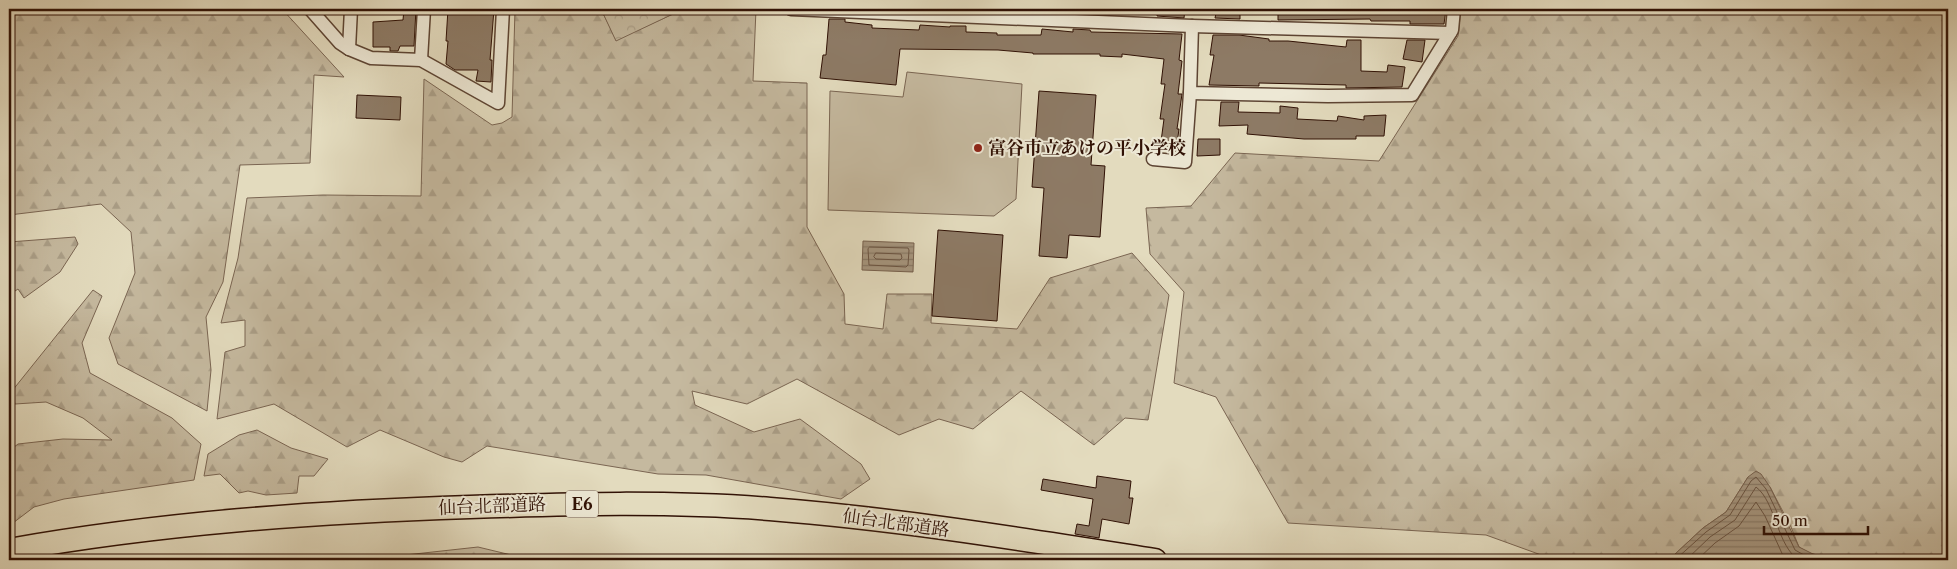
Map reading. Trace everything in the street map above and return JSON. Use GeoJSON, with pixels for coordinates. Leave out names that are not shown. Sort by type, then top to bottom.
{"type":"FeatureCollection","features":[{"type":"Feature","properties":{"kind":"highway","name":"仙台北部道路"},"geometry":{"type":"LineString","coordinates":[[9,550],[150,529],[274,516],[537,505],[661,504],[768,508],[862,517],[1155,560]]}},
{"type":"Feature","properties":{"kind":"street"},"geometry":{"type":"LineString","coordinates":[[310,9],[340,43],[349,50],[371,58],[421,60],[498,103],[503,9]]}},
{"type":"Feature","properties":{"kind":"street"},"geometry":{"type":"LineString","coordinates":[[349,50],[351,9]]}},
{"type":"Feature","properties":{"kind":"street"},"geometry":{"type":"LineString","coordinates":[[421,60],[424,9]]}},
{"type":"Feature","properties":{"kind":"street"},"geometry":{"type":"LineString","coordinates":[[792,9],[1110,15],[1192,26],[1450,33]]}},
{"type":"Feature","properties":{"kind":"street"},"geometry":{"type":"LineString","coordinates":[[1190,92],[1328,96],[1412,95],[1452,30],[1454,9]]}},
{"type":"Feature","properties":{"kind":"street"},"geometry":{"type":"LineString","coordinates":[[1153,160],[1185,162],[1192,26]]}},
{"type":"Feature","properties":{"kind":"green space"},"geometry":{"type":"Polygon","coordinates":[[[9,9],[282,9],[344,77],[314,75],[310,163],[240,165],[223,282],[206,317],[211,370],[207,411],[118,364],[109,338],[135,273],[131,232],[101,204],[9,215],[9,9]]]}},
{"type":"Feature","properties":{"kind":"green space"},"geometry":{"type":"Polygon","coordinates":[[[515,9],[601,9],[616,40],[673,14],[673,9],[756,9],[753,81],[807,83],[807,227],[844,294],[845,324],[883,329],[887,294],[932,294],[931,323],[1017,329],[1050,278],[1132,253],[1169,295],[1148,420],[1125,418],[1094,445],[1021,391],[973,429],[939,419],[899,435],[797,379],[747,404],[692,391],[695,405],[754,432],[800,419],[861,464],[870,479],[841,499],[706,475],[658,474],[487,446],[462,462],[444,457],[380,430],[347,447],[274,404],[217,419],[225,352],[245,346],[245,320],[221,323],[238,258],[247,198],[323,195],[421,196],[424,79],[492,125],[502,123],[512,117],[515,9]]]}},
{"type":"Feature","properties":{"kind":"green space"},"geometry":{"type":"Polygon","coordinates":[[[601,9],[673,9],[673,14],[616,41],[601,9]]]}},
{"type":"Feature","properties":{"kind":"green space"},"geometry":{"type":"Polygon","coordinates":[[[1461,9],[1948,9],[1948,560],[1839,560],[1809,553],[1799,547],[1791,527],[1770,487],[1748,477],[1726,512],[1703,528],[1674,555],[1664,557],[1636,555],[1628,557],[1626,560],[1555,560],[1486,535],[1288,523],[1216,397],[1174,383],[1184,292],[1150,254],[1146,208],[1191,206],[1235,153],[1379,161],[1458,36],[1461,9]]]}},
{"type":"Feature","properties":{"kind":"green space"},"geometry":{"type":"Polygon","coordinates":[[[907,72],[1022,84],[1016,199],[994,216],[828,210],[830,91],[903,97],[907,72]]]}},
{"type":"Feature","properties":{"kind":"green space"},"geometry":{"type":"Polygon","coordinates":[[[75,237],[78,244],[60,272],[24,298],[18,289],[9,295],[9,242],[75,237]]]}},
{"type":"Feature","properties":{"kind":"green space"},"geometry":{"type":"Polygon","coordinates":[[[93,290],[102,296],[82,343],[90,373],[172,418],[201,444],[194,480],[64,499],[34,507],[9,526],[9,451],[18,444],[63,439],[112,440],[83,418],[46,402],[15,404],[12,391],[93,290]]]}},
{"type":"Feature","properties":{"kind":"green space"},"geometry":{"type":"Polygon","coordinates":[[[257,430],[291,448],[328,459],[314,476],[299,476],[297,493],[266,495],[248,491],[239,493],[220,474],[204,476],[208,454],[239,435],[257,430]]]}},
{"type":"Feature","properties":{"kind":"green space"},"geometry":{"type":"Polygon","coordinates":[[[478,547],[532,560],[369,559],[478,547]]]}},
{"type":"Feature","properties":{"kind":"water"},"geometry":{"type":"Polygon","coordinates":[[[863,241],[914,243],[913,272],[862,270],[863,241]]]}},
{"type":"Feature","properties":{"kind":"water"},"geometry":{"type":"Polygon","coordinates":[[[1756,471],[1761,474],[1770,487],[1799,547],[1817,556],[1839,560],[1626,560],[1628,557],[1636,555],[1664,557],[1674,555],[1703,528],[1726,512],[1748,477],[1756,471]]]}},
{"type":"Feature","properties":{"kind":"building"},"geometry":{"type":"Polygon","coordinates":[[[404,9],[416,9],[414,46],[400,46],[398,51],[390,51],[390,47],[373,47],[373,22],[403,20],[404,9]]]}},
{"type":"Feature","properties":{"kind":"building"},"geometry":{"type":"Polygon","coordinates":[[[448,9],[494,9],[490,60],[492,60],[491,82],[476,81],[478,70],[455,70],[446,64],[448,9]]]}},
{"type":"Feature","properties":{"kind":"building"},"geometry":{"type":"Polygon","coordinates":[[[1158,9],[1185,9],[1184,18],[1157,16],[1158,9]]]}},
{"type":"Feature","properties":{"kind":"building"},"geometry":{"type":"Polygon","coordinates":[[[1217,9],[1240,9],[1240,19],[1215,18],[1217,9]]]}},
{"type":"Feature","properties":{"kind":"building"},"geometry":{"type":"Polygon","coordinates":[[[1278,9],[1446,9],[1444,24],[1410,24],[1410,21],[1371,21],[1370,19],[1278,20],[1278,9]]]}},
{"type":"Feature","properties":{"kind":"building"},"geometry":{"type":"Polygon","coordinates":[[[829,19],[845,19],[845,22],[872,25],[872,28],[919,30],[920,25],[966,26],[966,32],[997,33],[997,35],[1041,35],[1042,29],[1073,32],[1073,29],[1090,30],[1091,32],[1182,34],[1179,60],[1182,61],[1178,94],[1182,94],[1176,151],[1160,149],[1164,119],[1160,119],[1165,84],[1161,84],[1164,59],[1122,54],[1122,57],[1100,56],[1100,54],[1033,54],[998,50],[900,49],[896,85],[820,78],[823,55],[826,55],[829,19]]]}},
{"type":"Feature","properties":{"kind":"building"},"geometry":{"type":"Polygon","coordinates":[[[1213,35],[1239,35],[1269,39],[1269,41],[1346,47],[1347,40],[1361,40],[1361,71],[1387,72],[1388,65],[1405,67],[1402,87],[1346,88],[1346,85],[1259,83],[1259,86],[1209,85],[1214,55],[1210,55],[1213,35]]]}},
{"type":"Feature","properties":{"kind":"building"},"geometry":{"type":"Polygon","coordinates":[[[1407,40],[1425,40],[1422,62],[1403,59],[1407,40]]]}},
{"type":"Feature","properties":{"kind":"building"},"geometry":{"type":"Polygon","coordinates":[[[1039,91],[1096,95],[1091,165],[1105,166],[1100,237],[1069,235],[1067,258],[1039,256],[1044,188],[1032,187],[1039,91]]]}},
{"type":"Feature","properties":{"kind":"building"},"geometry":{"type":"Polygon","coordinates":[[[357,95],[401,97],[400,120],[356,118],[357,95]]]}},
{"type":"Feature","properties":{"kind":"building"},"geometry":{"type":"Polygon","coordinates":[[[1221,102],[1239,102],[1238,112],[1280,113],[1280,106],[1298,108],[1297,119],[1337,121],[1338,116],[1364,120],[1364,116],[1386,115],[1384,136],[1356,136],[1356,139],[1304,139],[1247,134],[1248,125],[1219,126],[1221,102]]]}},
{"type":"Feature","properties":{"kind":"building"},"geometry":{"type":"Polygon","coordinates":[[[1198,139],[1220,139],[1220,155],[1197,156],[1198,139]]]}},
{"type":"Feature","properties":{"kind":"building"},"geometry":{"type":"Polygon","coordinates":[[[938,230],[1003,235],[997,321],[932,316],[938,230]]]}},
{"type":"Feature","properties":{"kind":"building"},"geometry":{"type":"Polygon","coordinates":[[[1097,476],[1131,481],[1129,498],[1133,498],[1129,524],[1102,519],[1099,538],[1075,534],[1077,524],[1089,526],[1093,499],[1041,490],[1043,479],[1096,488],[1097,476]]]}},
{"type":"Feature","properties":{"kind":"place","name":"富谷市立あけの平小学校"},"geometry":{"type":"Point","coordinates":[978,148]}}]}
